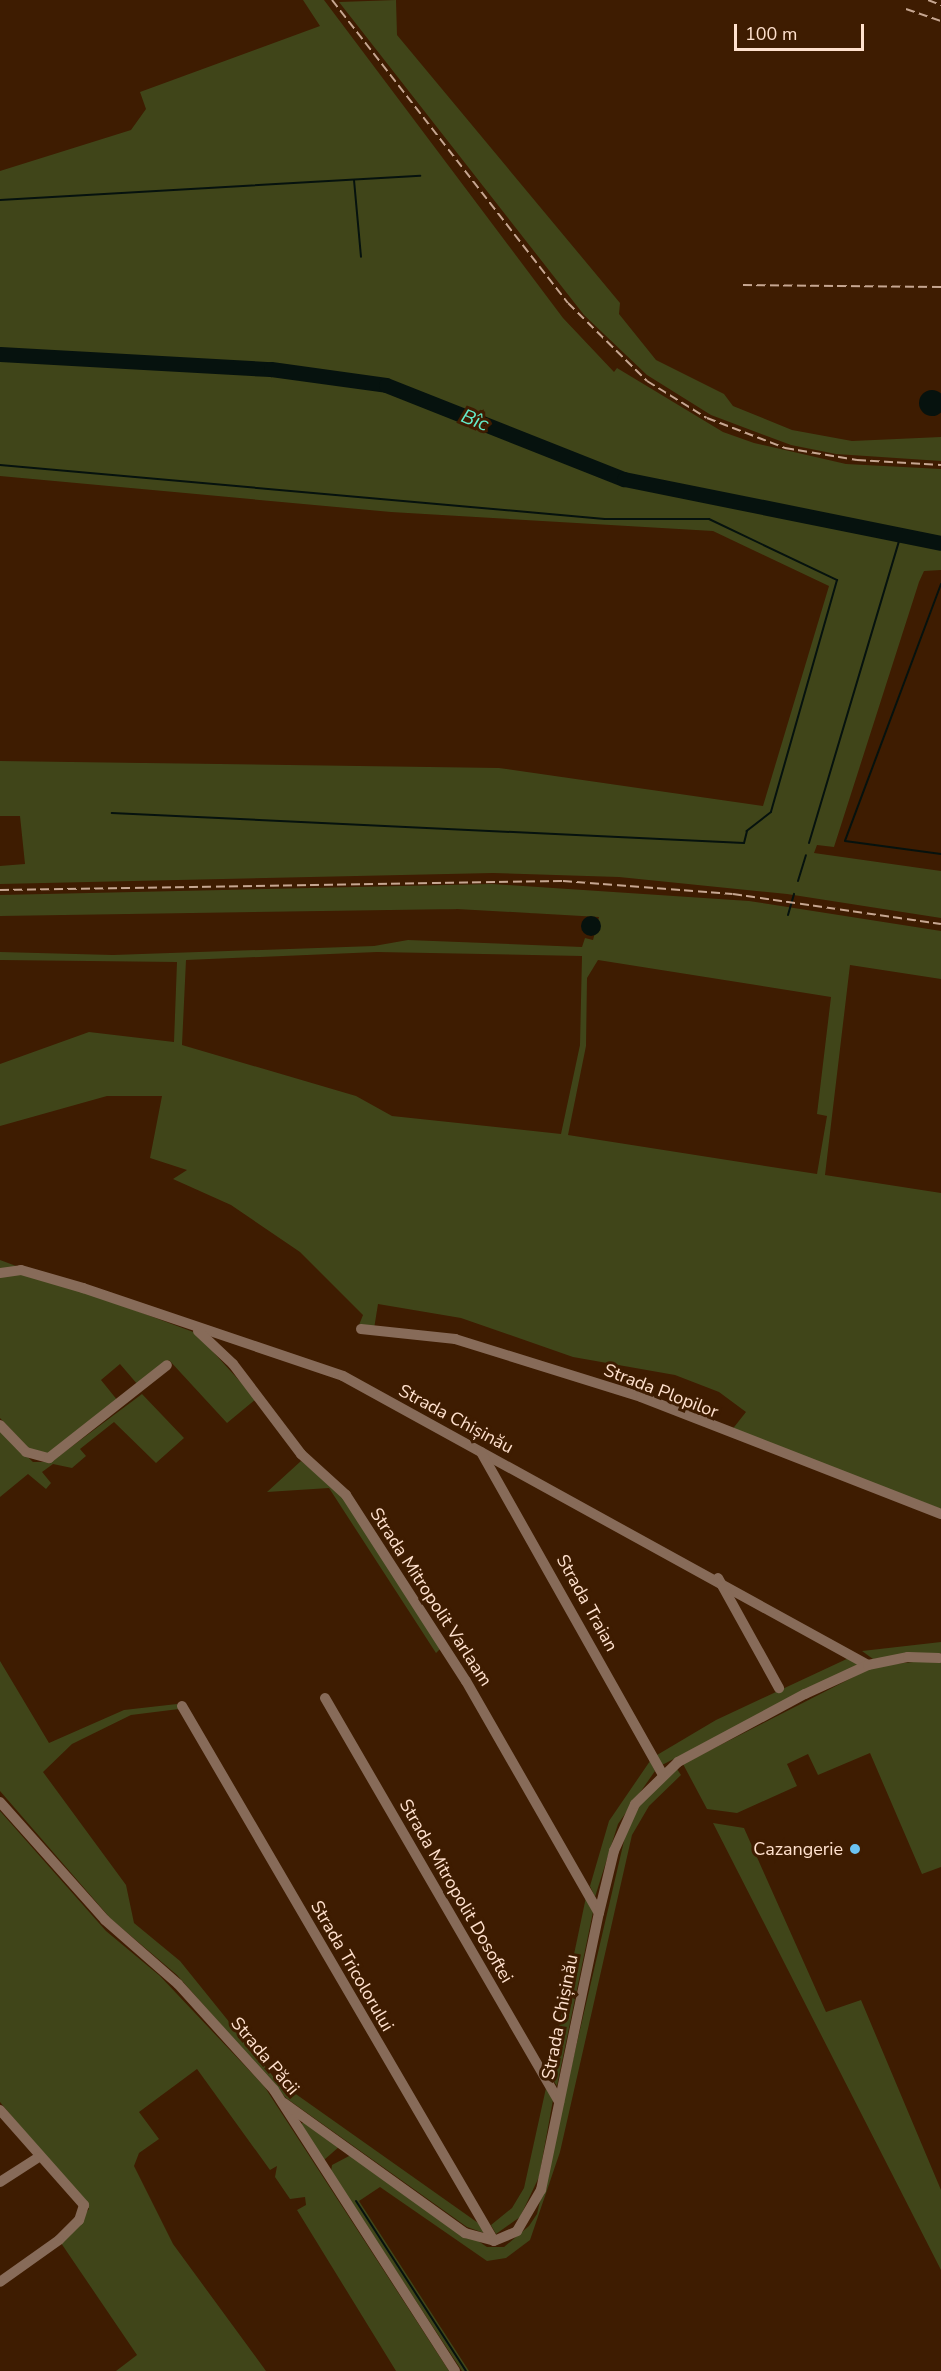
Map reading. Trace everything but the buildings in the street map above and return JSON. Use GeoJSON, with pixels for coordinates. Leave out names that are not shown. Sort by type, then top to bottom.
{"type":"FeatureCollection","features":[{"type":"Feature","properties":{"kind":"street","name":"Strada Chișinău"},"geometry":{"type":"LineString","coordinates":[[0,1273],[21,1270],[82,1288],[196,1329],[343,1376],[718,1578],[868,1665]]}},
{"type":"Feature","properties":{"kind":"street","name":"Strada Mitropolit Varlaam"},"geometry":{"type":"LineString","coordinates":[[196,1329],[232,1364],[302,1454],[346,1495],[466,1681],[599,1913]]}},
{"type":"Feature","properties":{"kind":"street","name":"Strada Plopilor"},"geometry":{"type":"LineString","coordinates":[[361,1329],[455,1340],[630,1394],[941,1514]]}},
{"type":"Feature","properties":{"kind":"street"},"geometry":{"type":"LineString","coordinates":[[0,1425],[26,1452],[49,1458],[167,1365]]}},
{"type":"Feature","properties":{"kind":"street","name":"Strada Traian"},"geometry":{"type":"LineString","coordinates":[[481,1450],[662,1773]]}},
{"type":"Feature","properties":{"kind":"street"},"geometry":{"type":"LineString","coordinates":[[718,1578],[779,1688]]}},
{"type":"Feature","properties":{"kind":"street","name":"Strada Chișinău"},"geometry":{"type":"LineString","coordinates":[[494,2241],[517,2231],[536,2205],[599,1913],[628,1817],[662,1773],[721,1736],[868,1665],[908,1657],[939,1659]]}},
{"type":"Feature","properties":{"kind":"street","name":"Strada Mitropolit Dosoftei"},"geometry":{"type":"LineString","coordinates":[[325,1698],[559,2102]]}},
{"type":"Feature","properties":{"kind":"street","name":"Strada Tricolorului"},"geometry":{"type":"LineString","coordinates":[[182,1706],[494,2241]]}},
{"type":"Feature","properties":{"kind":"street","name":"Strada Păcii"},"geometry":{"type":"LineString","coordinates":[[0,1802],[105,1920],[210,2017],[284,2103],[455,2371]]}},
{"type":"Feature","properties":{"kind":"street"},"geometry":{"type":"LineString","coordinates":[[284,2103],[465,2233],[494,2241]]}},
{"type":"Feature","properties":{"kind":"street"},"geometry":{"type":"LineString","coordinates":[[0,2110],[39,2157],[84,2205],[78,2220],[59,2240],[0,2282]]}},
{"type":"Feature","properties":{"kind":"street"},"geometry":{"type":"LineString","coordinates":[[0,2182],[39,2157]]}},
{"type":"Feature","properties":{"kind":"green space"},"geometry":{"type":"Polygon","coordinates":[[[303,0],[324,0],[563,318],[614,372],[617,368],[723,432],[754,443],[846,464],[941,469],[941,570],[924,571],[919,582],[834,847],[817,845],[814,853],[941,871],[941,918],[787,894],[619,877],[493,873],[0,884],[0,866],[25,864],[20,816],[0,816],[0,761],[499,768],[763,806],[829,586],[713,531],[391,512],[0,476],[0,171],[131,130],[146,109],[140,92],[320,26],[303,0]]]}},
{"type":"Feature","properties":{"kind":"green space"},"geometry":{"type":"Polygon","coordinates":[[[396,0],[397,35],[620,303],[619,314],[656,360],[724,394],[733,406],[792,430],[852,441],[941,437],[941,461],[836,454],[791,445],[711,415],[647,375],[584,315],[339,2],[396,0]]]}},
{"type":"Feature","properties":{"kind":"green space"},"geometry":{"type":"Polygon","coordinates":[[[492,884],[749,901],[941,931],[941,979],[850,965],[825,1175],[941,1193],[941,1509],[731,1431],[746,1412],[719,1392],[675,1375],[573,1357],[461,1318],[378,1304],[374,1329],[359,1325],[363,1315],[300,1252],[231,1205],[173,1179],[187,1170],[150,1158],[162,1096],[107,1096],[0,1126],[0,1064],[89,1032],[174,1042],[177,962],[0,960],[0,952],[113,955],[374,946],[408,940],[582,947],[585,938],[593,940],[599,917],[457,909],[0,916],[0,895],[492,884]],[[377,952],[186,960],[182,1045],[356,1096],[392,1116],[561,1134],[580,1045],[582,956],[377,952]],[[598,960],[587,978],[586,1046],[568,1135],[817,1174],[827,1116],[817,1114],[831,997],[598,960]]]}},
{"type":"Feature","properties":{"kind":"green space"},"geometry":{"type":"Polygon","coordinates":[[[0,1260],[196,1333],[256,1399],[227,1423],[169,1360],[138,1385],[120,1364],[101,1380],[118,1401],[48,1455],[30,1450],[0,1418],[0,1260]]]}},
{"type":"Feature","properties":{"kind":"green space"},"geometry":{"type":"Polygon","coordinates":[[[142,1394],[184,1438],[156,1463],[114,1422],[80,1449],[86,1456],[72,1468],[53,1464],[42,1472],[51,1483],[46,1489],[28,1474],[0,1497],[0,1431],[33,1462],[51,1462],[142,1394]]]}},
{"type":"Feature","properties":{"kind":"green space"},"geometry":{"type":"Polygon","coordinates":[[[301,1461],[343,1495],[441,1648],[436,1653],[329,1488],[267,1492],[301,1461]]]}},
{"type":"Feature","properties":{"kind":"green space"},"geometry":{"type":"Polygon","coordinates":[[[941,1642],[941,1653],[873,1659],[862,1651],[941,1642]]]}},
{"type":"Feature","properties":{"kind":"green space"},"geometry":{"type":"Polygon","coordinates":[[[851,1657],[860,1664],[662,1765],[657,1755],[716,1720],[851,1657]]]}},
{"type":"Feature","properties":{"kind":"green space"},"geometry":{"type":"Polygon","coordinates":[[[0,1661],[49,1743],[124,1710],[177,1704],[179,1709],[131,1715],[72,1744],[43,1772],[126,1885],[134,1923],[180,1961],[276,2080],[481,2225],[484,2233],[467,2227],[286,2098],[177,1975],[111,1919],[0,1791],[0,1661]]]}},
{"type":"Feature","properties":{"kind":"green space"},"geometry":{"type":"Polygon","coordinates":[[[923,1661],[941,1663],[941,1867],[922,1874],[870,1753],[818,1775],[808,1754],[787,1764],[797,1786],[737,1813],[707,1809],[683,1764],[875,1666],[923,1661]]]}},
{"type":"Feature","properties":{"kind":"green space"},"geometry":{"type":"Polygon","coordinates":[[[650,1761],[655,1771],[618,1824],[595,1897],[590,1886],[609,1821],[650,1761]]]}},
{"type":"Feature","properties":{"kind":"green space"},"geometry":{"type":"Polygon","coordinates":[[[677,1769],[681,1775],[649,1806],[632,1835],[560,2152],[530,2240],[506,2258],[487,2261],[380,2187],[359,2201],[469,2371],[462,2371],[331,2172],[332,2165],[351,2155],[487,2247],[504,2247],[529,2226],[537,2214],[627,1828],[645,1796],[677,1769]]]}},
{"type":"Feature","properties":{"kind":"green space"},"geometry":{"type":"Polygon","coordinates":[[[0,1811],[106,1931],[160,1976],[264,2086],[449,2371],[396,2371],[297,2210],[306,2205],[305,2197],[290,2199],[275,2177],[277,2166],[270,2170],[197,2069],[139,2112],[159,2139],[139,2153],[134,2166],[173,2244],[266,2371],[116,2371],[137,2355],[61,2243],[89,2209],[0,2102],[0,1811]]]}},
{"type":"Feature","properties":{"kind":"green space"},"geometry":{"type":"Polygon","coordinates":[[[713,1823],[744,1828],[826,2012],[861,2000],[941,2190],[941,2270],[713,1823]]]}},
{"type":"Feature","properties":{"kind":"green space"},"geometry":{"type":"Polygon","coordinates":[[[586,1897],[593,1912],[557,2086],[549,2074],[586,1897]]]}},
{"type":"Feature","properties":{"kind":"green space"},"geometry":{"type":"Polygon","coordinates":[[[546,2088],[553,2100],[539,2177],[520,2217],[496,2234],[491,2225],[512,2208],[524,2188],[546,2088]]]}},
{"type":"Feature","properties":{"kind":"green space"},"geometry":{"type":"Polygon","coordinates":[[[305,2121],[340,2146],[324,2160],[300,2125],[305,2121]]]}},
{"type":"Feature","properties":{"kind":"shaded area"},"geometry":{"type":"Polygon","coordinates":[[[932,390],[941,394],[945,403],[941,412],[932,416],[923,412],[919,403],[923,394],[932,390]]]}},
{"type":"Feature","properties":{"kind":"shaded area"},"geometry":{"type":"Polygon","coordinates":[[[591,916],[598,919],[601,926],[598,933],[591,936],[584,933],[581,926],[584,919],[591,916]]]}},
{"type":"Feature","properties":{"kind":"waterway"},"geometry":{"type":"LineString","coordinates":[[0,200],[420,176]]}},
{"type":"Feature","properties":{"kind":"waterway"},"geometry":{"type":"LineString","coordinates":[[354,180],[361,257]]}},
{"type":"Feature","properties":{"kind":"waterway","name":"Bîc"},"geometry":{"type":"LineString","coordinates":[[0,354],[271,369],[386,385],[624,479],[941,543]]}},
{"type":"Feature","properties":{"kind":"waterway"},"geometry":{"type":"LineString","coordinates":[[0,465],[605,519],[709,519],[837,580],[771,812],[747,831],[744,843],[112,813]]}},
{"type":"Feature","properties":{"kind":"waterway"},"geometry":{"type":"LineString","coordinates":[[809,843],[901,535]]}},
{"type":"Feature","properties":{"kind":"waterway"},"geometry":{"type":"LineString","coordinates":[[941,584],[845,841],[941,854]]}},
{"type":"Feature","properties":{"kind":"waterway"},"geometry":{"type":"LineString","coordinates":[[798,881],[806,855]]}},
{"type":"Feature","properties":{"kind":"waterway"},"geometry":{"type":"LineString","coordinates":[[788,915],[794,894]]}},
{"type":"Feature","properties":{"kind":"waterway"},"geometry":{"type":"LineString","coordinates":[[356,2201],[466,2371]]}},
{"type":"Feature","properties":{"kind":"railway"},"geometry":{"type":"LineString","coordinates":[[332,0],[568,303],[647,381],[707,418],[785,448],[857,460],[941,465]]}},
{"type":"Feature","properties":{"kind":"railway"},"geometry":{"type":"LineString","coordinates":[[928,0],[941,5]]}},
{"type":"Feature","properties":{"kind":"railway"},"geometry":{"type":"LineString","coordinates":[[906,9],[941,21]]}},
{"type":"Feature","properties":{"kind":"railway"},"geometry":{"type":"LineString","coordinates":[[743,285],[941,287]]}},
{"type":"Feature","properties":{"kind":"railway"},"geometry":{"type":"LineString","coordinates":[[0,890],[563,881],[733,894],[941,924]]}},
{"type":"Feature","properties":{"kind":"place","name":"Cazangerie"},"geometry":{"type":"Point","coordinates":[855,1849]}}]}
